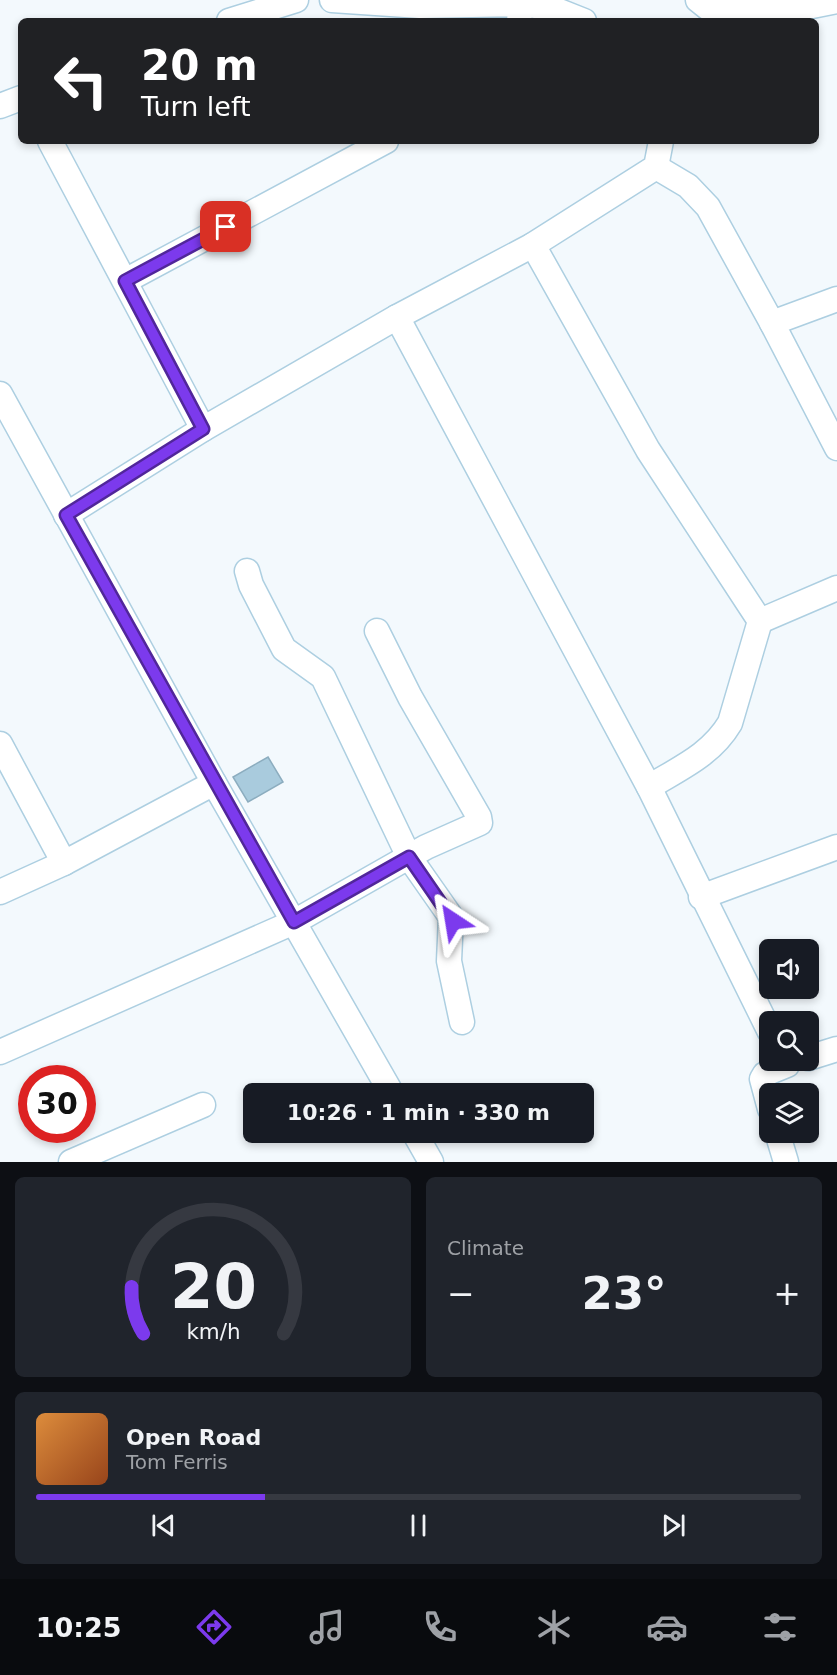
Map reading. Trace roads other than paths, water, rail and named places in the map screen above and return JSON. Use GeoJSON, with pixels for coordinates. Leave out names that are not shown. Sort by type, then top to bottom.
{"type":"FeatureCollection","features":[{"type":"Feature","properties":{"kind":"street"},"geometry":{"type":"LineString","coordinates":[[239,18],[296,0]]}},
{"type":"Feature","properties":{"kind":"street"},"geometry":{"type":"LineString","coordinates":[[332,0],[520,13],[554,9],[576,18]]}},
{"type":"Feature","properties":{"kind":"street"},"geometry":{"type":"LineString","coordinates":[[698,0],[708,8],[721,11],[812,6],[837,1]]}},
{"type":"Feature","properties":{"kind":"street"},"geometry":{"type":"LineString","coordinates":[[0,106],[18,99]]}},
{"type":"Feature","properties":{"kind":"street"},"geometry":{"type":"LineString","coordinates":[[52,144],[203,429]]}},
{"type":"Feature","properties":{"kind":"street"},"geometry":{"type":"LineString","coordinates":[[125,281],[380,144]]}},
{"type":"Feature","properties":{"kind":"street"},"geometry":{"type":"LineString","coordinates":[[66,515],[203,429],[397,317],[533,245],[656,167],[660,144]]}},
{"type":"Feature","properties":{"kind":"street"},"geometry":{"type":"LineString","coordinates":[[656,167],[688,186],[708,207],[837,448]]}},
{"type":"Feature","properties":{"kind":"street"},"geometry":{"type":"LineString","coordinates":[[533,245],[648,450],[760,621],[730,723],[721,737],[710,749],[649,787]]}},
{"type":"Feature","properties":{"kind":"street"},"geometry":{"type":"LineString","coordinates":[[772,323],[837,299]]}},
{"type":"Feature","properties":{"kind":"street"},"geometry":{"type":"LineString","coordinates":[[397,317],[649,787],[701,897],[759,1011]]}},
{"type":"Feature","properties":{"kind":"street"},"geometry":{"type":"LineString","coordinates":[[0,394],[214,783],[386,1083]]}},
{"type":"Feature","properties":{"kind":"street"},"geometry":{"type":"LineString","coordinates":[[247,571],[251,585],[284,649],[323,677],[409,857],[453,921],[449,961],[462,1022]]}},
{"type":"Feature","properties":{"kind":"street"},"geometry":{"type":"LineString","coordinates":[[760,621],[837,588]]}},
{"type":"Feature","properties":{"kind":"street"},"geometry":{"type":"LineString","coordinates":[[0,1052],[294,922],[409,857],[480,823],[410,697],[378,631]]}},
{"type":"Feature","properties":{"kind":"street"},"geometry":{"type":"LineString","coordinates":[[0,744],[64,863]]}},
{"type":"Feature","properties":{"kind":"street"},"geometry":{"type":"LineString","coordinates":[[0,892],[64,863],[214,783]]}},
{"type":"Feature","properties":{"kind":"street"},"geometry":{"type":"LineString","coordinates":[[701,897],[837,847]]}},
{"type":"Feature","properties":{"kind":"street"},"geometry":{"type":"LineString","coordinates":[[819,1054],[837,1048]]}},
{"type":"Feature","properties":{"kind":"street"},"geometry":{"type":"LineString","coordinates":[[763,1083],[762,1079],[765,1074],[772,1071]]}},
{"type":"Feature","properties":{"kind":"street"},"geometry":{"type":"LineString","coordinates":[[71,1162],[203,1105]]}},
{"type":"Feature","properties":{"kind":"street"},"geometry":{"type":"LineString","coordinates":[[420,1143],[431,1162]]}},
{"type":"Feature","properties":{"kind":"street"},"geometry":{"type":"LineString","coordinates":[[780,1143],[786,1162]]}}]}
